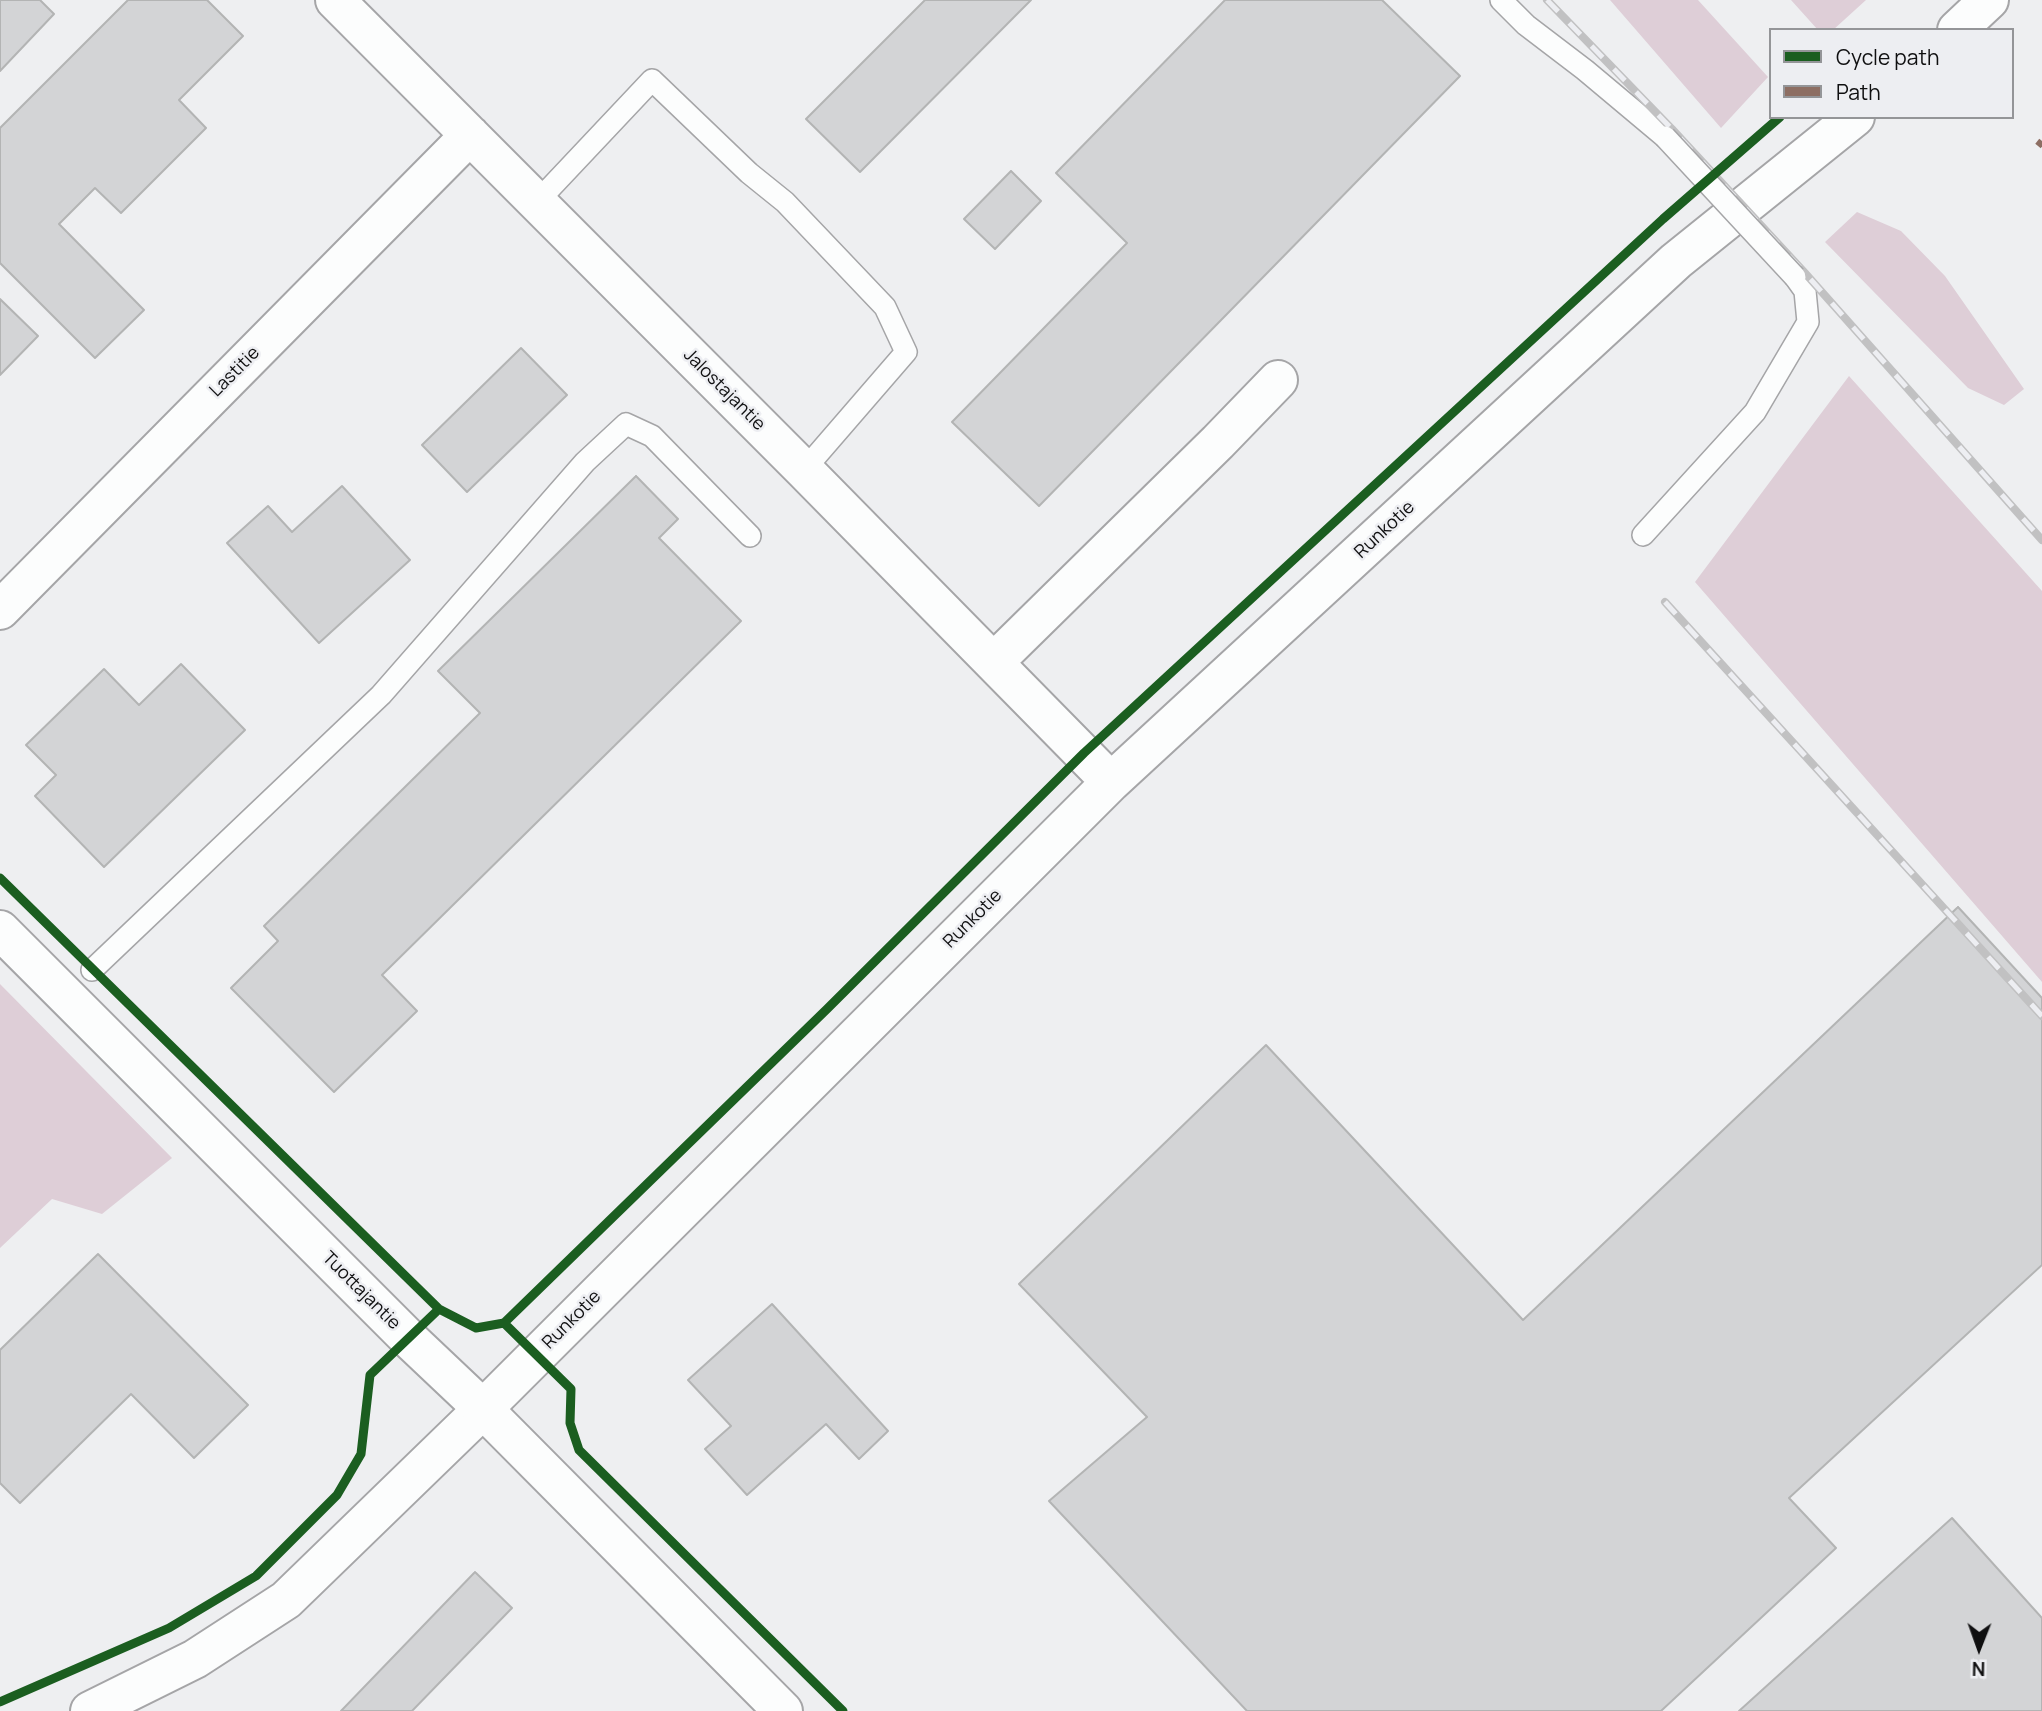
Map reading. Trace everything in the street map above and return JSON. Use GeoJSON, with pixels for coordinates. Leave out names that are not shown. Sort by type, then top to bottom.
{"type":"FeatureCollection","features":[{"type":"Feature","properties":{"kind":"street","name":"Jalostajantie"},"geometry":{"type":"LineString","coordinates":[[335,0],[1111,782]]}},
{"type":"Feature","properties":{"kind":"street"},"geometry":{"type":"LineString","coordinates":[[1959,28],[1989,0]]}},
{"type":"Feature","properties":{"kind":"street","name":"Runkotie"},"geometry":{"type":"LineString","coordinates":[[90,1711],[195,1659],[286,1600],[483,1409],[1111,782],[1676,261],[1853,119]]}},
{"type":"Feature","properties":{"kind":"street","name":"Lastitie"},"geometry":{"type":"LineString","coordinates":[[0,610],[470,135]]}},
{"type":"Feature","properties":{"kind":"street"},"geometry":{"type":"LineString","coordinates":[[994,662],[1278,380]]}},
{"type":"Feature","properties":{"kind":"street","name":"Tuottajantie"},"geometry":{"type":"LineString","coordinates":[[0,930],[783,1711]]}},
{"type":"Feature","properties":{"kind":"lane"},"geometry":{"type":"LineString","coordinates":[[1501,0],[1526,25],[1665,137],[1805,291],[1808,322],[1755,412],[1643,535]]}},
{"type":"Feature","properties":{"kind":"lane"},"geometry":{"type":"LineString","coordinates":[[537,202],[652,80],[749,173],[785,202],[885,307],[906,352],[804,470]]}},
{"type":"Feature","properties":{"kind":"lane"},"geometry":{"type":"LineString","coordinates":[[92,970],[381,695],[585,462],[626,424],[652,436],[750,536]]}},
{"type":"Feature","properties":{"kind":"shaded area"},"geometry":{"type":"Polygon","coordinates":[[[1610,0],[1698,0],[1768,77],[1721,128],[1610,0]]]}},
{"type":"Feature","properties":{"kind":"shaded area"},"geometry":{"type":"Polygon","coordinates":[[[1791,0],[1866,0],[1835,28],[1816,28],[1791,0]]]}},
{"type":"Feature","properties":{"kind":"shaded area"},"geometry":{"type":"Polygon","coordinates":[[[1857,212],[1901,231],[1945,276],[2024,389],[2004,405],[1968,388],[1825,242],[1857,212]]]}},
{"type":"Feature","properties":{"kind":"shaded area"},"geometry":{"type":"Polygon","coordinates":[[[1849,376],[2042,591],[2042,982],[1695,582],[1849,376]]]}},
{"type":"Feature","properties":{"kind":"shaded area"},"geometry":{"type":"Polygon","coordinates":[[[0,984],[172,1158],[102,1214],[52,1199],[0,1248],[0,984]]]}},
{"type":"Feature","properties":{"kind":"building"},"geometry":{"type":"Polygon","coordinates":[[[0,0],[40,0],[54,14],[0,71],[0,0]]]}},
{"type":"Feature","properties":{"kind":"building"},"geometry":{"type":"Polygon","coordinates":[[[128,0],[207,0],[243,36],[179,100],[206,128],[121,213],[95,188],[59,224],[144,310],[95,358],[0,263],[0,128],[128,0]]]}},
{"type":"Feature","properties":{"kind":"building"},"geometry":{"type":"Polygon","coordinates":[[[925,0],[1031,0],[860,172],[806,119],[925,0]]]}},
{"type":"Feature","properties":{"kind":"building"},"geometry":{"type":"Polygon","coordinates":[[[1225,0],[1382,0],[1460,76],[1039,506],[952,422],[1127,243],[1056,173],[1225,0]]]}},
{"type":"Feature","properties":{"kind":"building"},"geometry":{"type":"Polygon","coordinates":[[[1011,171],[1041,201],[995,249],[964,219],[1011,171]]]}},
{"type":"Feature","properties":{"kind":"building"},"geometry":{"type":"Polygon","coordinates":[[[0,299],[38,336],[0,375],[0,299]]]}},
{"type":"Feature","properties":{"kind":"building"},"geometry":{"type":"Polygon","coordinates":[[[521,348],[567,395],[467,492],[422,445],[521,348]]]}},
{"type":"Feature","properties":{"kind":"building"},"geometry":{"type":"Polygon","coordinates":[[[636,476],[678,519],[659,538],[741,621],[382,975],[417,1011],[334,1092],[231,988],[278,941],[264,926],[480,713],[438,671],[636,476]]]}},
{"type":"Feature","properties":{"kind":"building"},"geometry":{"type":"Polygon","coordinates":[[[342,486],[410,560],[319,643],[227,543],[268,506],[292,532],[342,486]]]}},
{"type":"Feature","properties":{"kind":"building"},"geometry":{"type":"Polygon","coordinates":[[[181,664],[245,730],[104,867],[35,796],[56,775],[26,745],[104,669],[139,705],[181,664]]]}},
{"type":"Feature","properties":{"kind":"building"},"geometry":{"type":"Polygon","coordinates":[[[1958,907],[2042,998],[2042,1265],[1789,1498],[1836,1548],[1661,1711],[1247,1711],[1049,1501],[1147,1417],[1019,1284],[1266,1045],[1523,1320],[1958,907]]]}},
{"type":"Feature","properties":{"kind":"building"},"geometry":{"type":"Polygon","coordinates":[[[98,1254],[248,1405],[194,1458],[131,1394],[20,1503],[0,1483],[0,1350],[98,1254]]]}},
{"type":"Feature","properties":{"kind":"building"},"geometry":{"type":"Polygon","coordinates":[[[772,1304],[888,1431],[859,1459],[826,1424],[747,1495],[705,1449],[731,1426],[688,1380],[772,1304]]]}},
{"type":"Feature","properties":{"kind":"building"},"geometry":{"type":"Polygon","coordinates":[[[1952,1518],[2042,1618],[2042,1711],[1739,1711],[1952,1518]]]}},
{"type":"Feature","properties":{"kind":"building"},"geometry":{"type":"Polygon","coordinates":[[[475,1572],[512,1608],[412,1711],[341,1711],[475,1572]]]}},
{"type":"Feature","properties":{"kind":"railway"},"geometry":{"type":"LineString","coordinates":[[1547,0],[1672,129],[1805,273],[2042,540]]}},
{"type":"Feature","properties":{"kind":"railway"},"geometry":{"type":"LineString","coordinates":[[1665,602],[2042,1016]]}},
{"type":"Feature","properties":{"kind":"marked path"},"geometry":{"type":"LineString","coordinates":[[2038,146],[2042,141]]}},
{"type":"Feature","properties":{"kind":"cycle path"},"geometry":{"type":"LineString","coordinates":[[0,1702],[169,1628],[256,1576],[337,1495],[361,1454],[370,1375],[439,1309],[476,1328],[504,1323],[827,1009],[1084,753],[1663,219],[1778,119]]}},
{"type":"Feature","properties":{"kind":"cycle path"},"geometry":{"type":"LineString","coordinates":[[0,878],[439,1309]]}},
{"type":"Feature","properties":{"kind":"cycle path"},"geometry":{"type":"LineString","coordinates":[[504,1323],[571,1389],[570,1423],[579,1450],[843,1711]]}}]}
